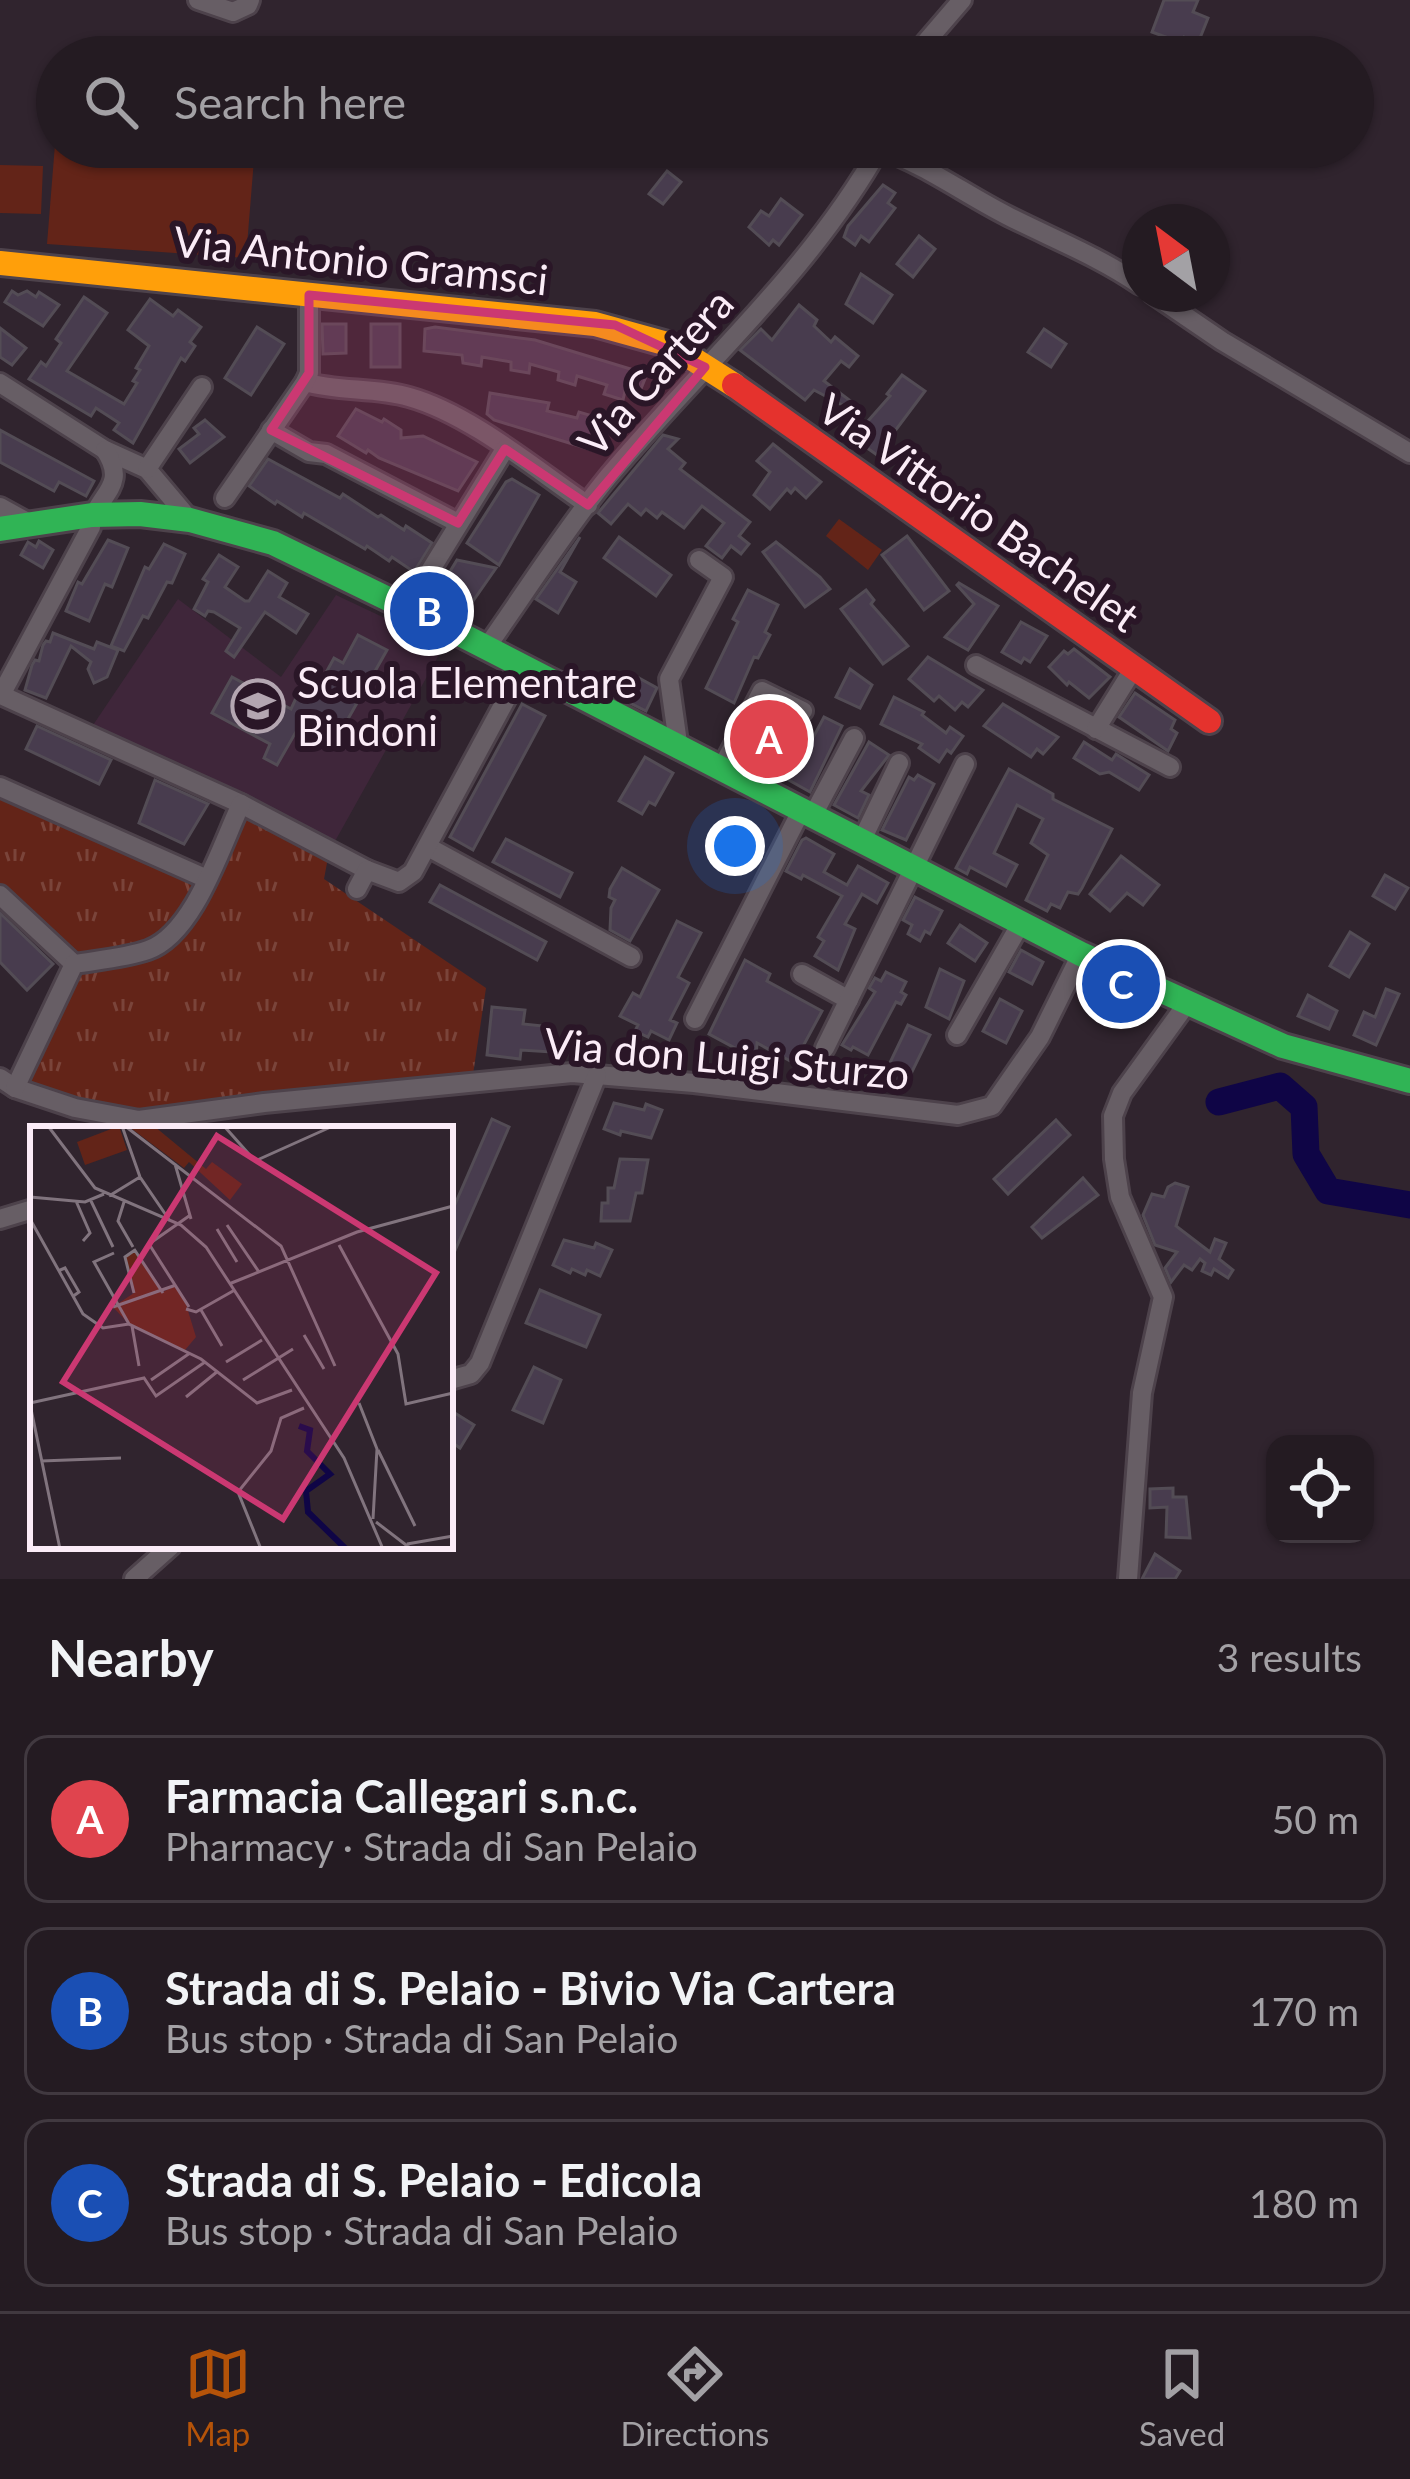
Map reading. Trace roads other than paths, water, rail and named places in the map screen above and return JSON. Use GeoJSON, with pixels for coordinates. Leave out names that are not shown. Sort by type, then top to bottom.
{"type":"FeatureCollection","features":[{"type":"Feature","properties":{"kind":"main road","name":"Via Antonio Gramsci"},"geometry":{"type":"LineString","coordinates":[[0,263],[615,325],[662,340],[705,367]]}},
{"type":"Feature","properties":{"kind":"main road","name":"Via Vittorio Bachelet"},"geometry":{"type":"LineString","coordinates":[[705,367],[1209,721]]}},
{"type":"Feature","properties":{"kind":"main road"},"geometry":{"type":"LineString","coordinates":[[0,529],[92,515],[140,514],[190,520],[273,543],[1081,954],[1282,1046],[1410,1081]]}},
{"type":"Feature","properties":{"kind":"street"},"geometry":{"type":"LineString","coordinates":[[198,0],[233,12],[250,0]]}},
{"type":"Feature","properties":{"kind":"street"},"geometry":{"type":"LineString","coordinates":[[931,36],[962,0]]}},
{"type":"Feature","properties":{"kind":"street","name":"Via Cartera"},"geometry":{"type":"LineString","coordinates":[[486,648],[588,505],[802,262],[867,168]]}},
{"type":"Feature","properties":{"kind":"street"},"geometry":{"type":"LineString","coordinates":[[925,168],[1122,273]]}},
{"type":"Feature","properties":{"kind":"street"},"geometry":{"type":"LineString","coordinates":[[225,498],[309,373],[309,295]]}},
{"type":"Feature","properties":{"kind":"street"},"geometry":{"type":"LineString","coordinates":[[1179,312],[1410,453]]}},
{"type":"Feature","properties":{"kind":"street"},"geometry":{"type":"LineString","coordinates":[[305,382],[423,401],[588,505]]}},
{"type":"Feature","properties":{"kind":"street"},"geometry":{"type":"LineString","coordinates":[[0,383],[105,450],[147,469],[190,520]]}},
{"type":"Feature","properties":{"kind":"street"},"geometry":{"type":"LineString","coordinates":[[147,469],[202,387]]}},
{"type":"Feature","properties":{"kind":"street"},"geometry":{"type":"LineString","coordinates":[[272,430],[458,524]]}},
{"type":"Feature","properties":{"kind":"street"},"geometry":{"type":"LineString","coordinates":[[430,571],[505,449]]}},
{"type":"Feature","properties":{"kind":"street"},"geometry":{"type":"LineString","coordinates":[[105,450],[122,494],[140,514]]}},
{"type":"Feature","properties":{"kind":"street"},"geometry":{"type":"LineString","coordinates":[[116,472],[1,695],[241,804],[367,871],[399,882],[413,872],[428,847],[523,668]]}},
{"type":"Feature","properties":{"kind":"street"},"geometry":{"type":"LineString","coordinates":[[0,507],[31,524]]}},
{"type":"Feature","properties":{"kind":"street"},"geometry":{"type":"LineString","coordinates":[[679,750],[669,679],[723,577],[699,560]]}},
{"type":"Feature","properties":{"kind":"street"},"geometry":{"type":"LineString","coordinates":[[976,665],[1170,766]]}},
{"type":"Feature","properties":{"kind":"street"},"geometry":{"type":"LineString","coordinates":[[1096,729],[1134,668]]}},
{"type":"Feature","properties":{"kind":"street"},"geometry":{"type":"LineString","coordinates":[[720,771],[762,691],[802,710]]}},
{"type":"Feature","properties":{"kind":"street"},"geometry":{"type":"LineString","coordinates":[[695,1018],[854,738]]}},
{"type":"Feature","properties":{"kind":"street"},"geometry":{"type":"LineString","coordinates":[[861,842],[899,763]]}},
{"type":"Feature","properties":{"kind":"street"},"geometry":{"type":"LineString","coordinates":[[825,1048],[965,764]]}},
{"type":"Feature","properties":{"kind":"street"},"geometry":{"type":"LineString","coordinates":[[0,787],[207,878]]}},
{"type":"Feature","properties":{"kind":"street"},"geometry":{"type":"LineString","coordinates":[[7,1083],[74,964],[148,950],[170,938],[207,878],[241,804]]}},
{"type":"Feature","properties":{"kind":"street"},"geometry":{"type":"LineString","coordinates":[[428,847],[631,957]]}},
{"type":"Feature","properties":{"kind":"street"},"geometry":{"type":"LineString","coordinates":[[357,889],[367,871]]}},
{"type":"Feature","properties":{"kind":"street"},"geometry":{"type":"LineString","coordinates":[[0,896],[74,964]]}},
{"type":"Feature","properties":{"kind":"street"},"geometry":{"type":"LineString","coordinates":[[957,1035],[1021,923]]}},
{"type":"Feature","properties":{"kind":"street","name":"Via don Luigi Sturzo"},"geometry":{"type":"LineString","coordinates":[[7,1083],[137,1125],[447,1083],[572,1073],[958,1114],[992,1106],[1040,1037],[1081,954]]}},
{"type":"Feature","properties":{"kind":"street"},"geometry":{"type":"LineString","coordinates":[[802,974],[849,1000]]}},
{"type":"Feature","properties":{"kind":"street"},"geometry":{"type":"LineString","coordinates":[[1128,1579],[1142,1393],[1163,1297],[1120,1197],[1113,1116],[1122,1094],[1187,1002]]}},
{"type":"Feature","properties":{"kind":"street"},"geometry":{"type":"LineString","coordinates":[[453,1379],[471,1374],[480,1363],[597,1075]]}},
{"type":"Feature","properties":{"kind":"street"},"geometry":{"type":"LineString","coordinates":[[0,1219],[30,1210]]}},
{"type":"Feature","properties":{"kind":"street"},"geometry":{"type":"LineString","coordinates":[[134,1579],[168,1549]]}},
{"type":"Feature","properties":{"kind":"waterway"},"geometry":{"type":"LineString","coordinates":[[1219,1102],[1280,1086],[1304,1107],[1306,1154],[1328,1191],[1410,1205]]}},
{"type":"Feature","properties":{"kind":"place","name":"Strada di S. Pelaio - Bivio Via Cartera"},"geometry":{"type":"Point","coordinates":[429,611]}},
{"type":"Feature","properties":{"kind":"place","name":"Scuola Elementare Bindoni"},"geometry":{"type":"Point","coordinates":[258,706]}},
{"type":"Feature","properties":{"kind":"place","name":"Farmacia Callegari s.n.c."},"geometry":{"type":"Point","coordinates":[769,739]}},
{"type":"Feature","properties":{"kind":"place","name":"Strada di S. Pelaio - Edicola"},"geometry":{"type":"Point","coordinates":[1121,984]}}]}
